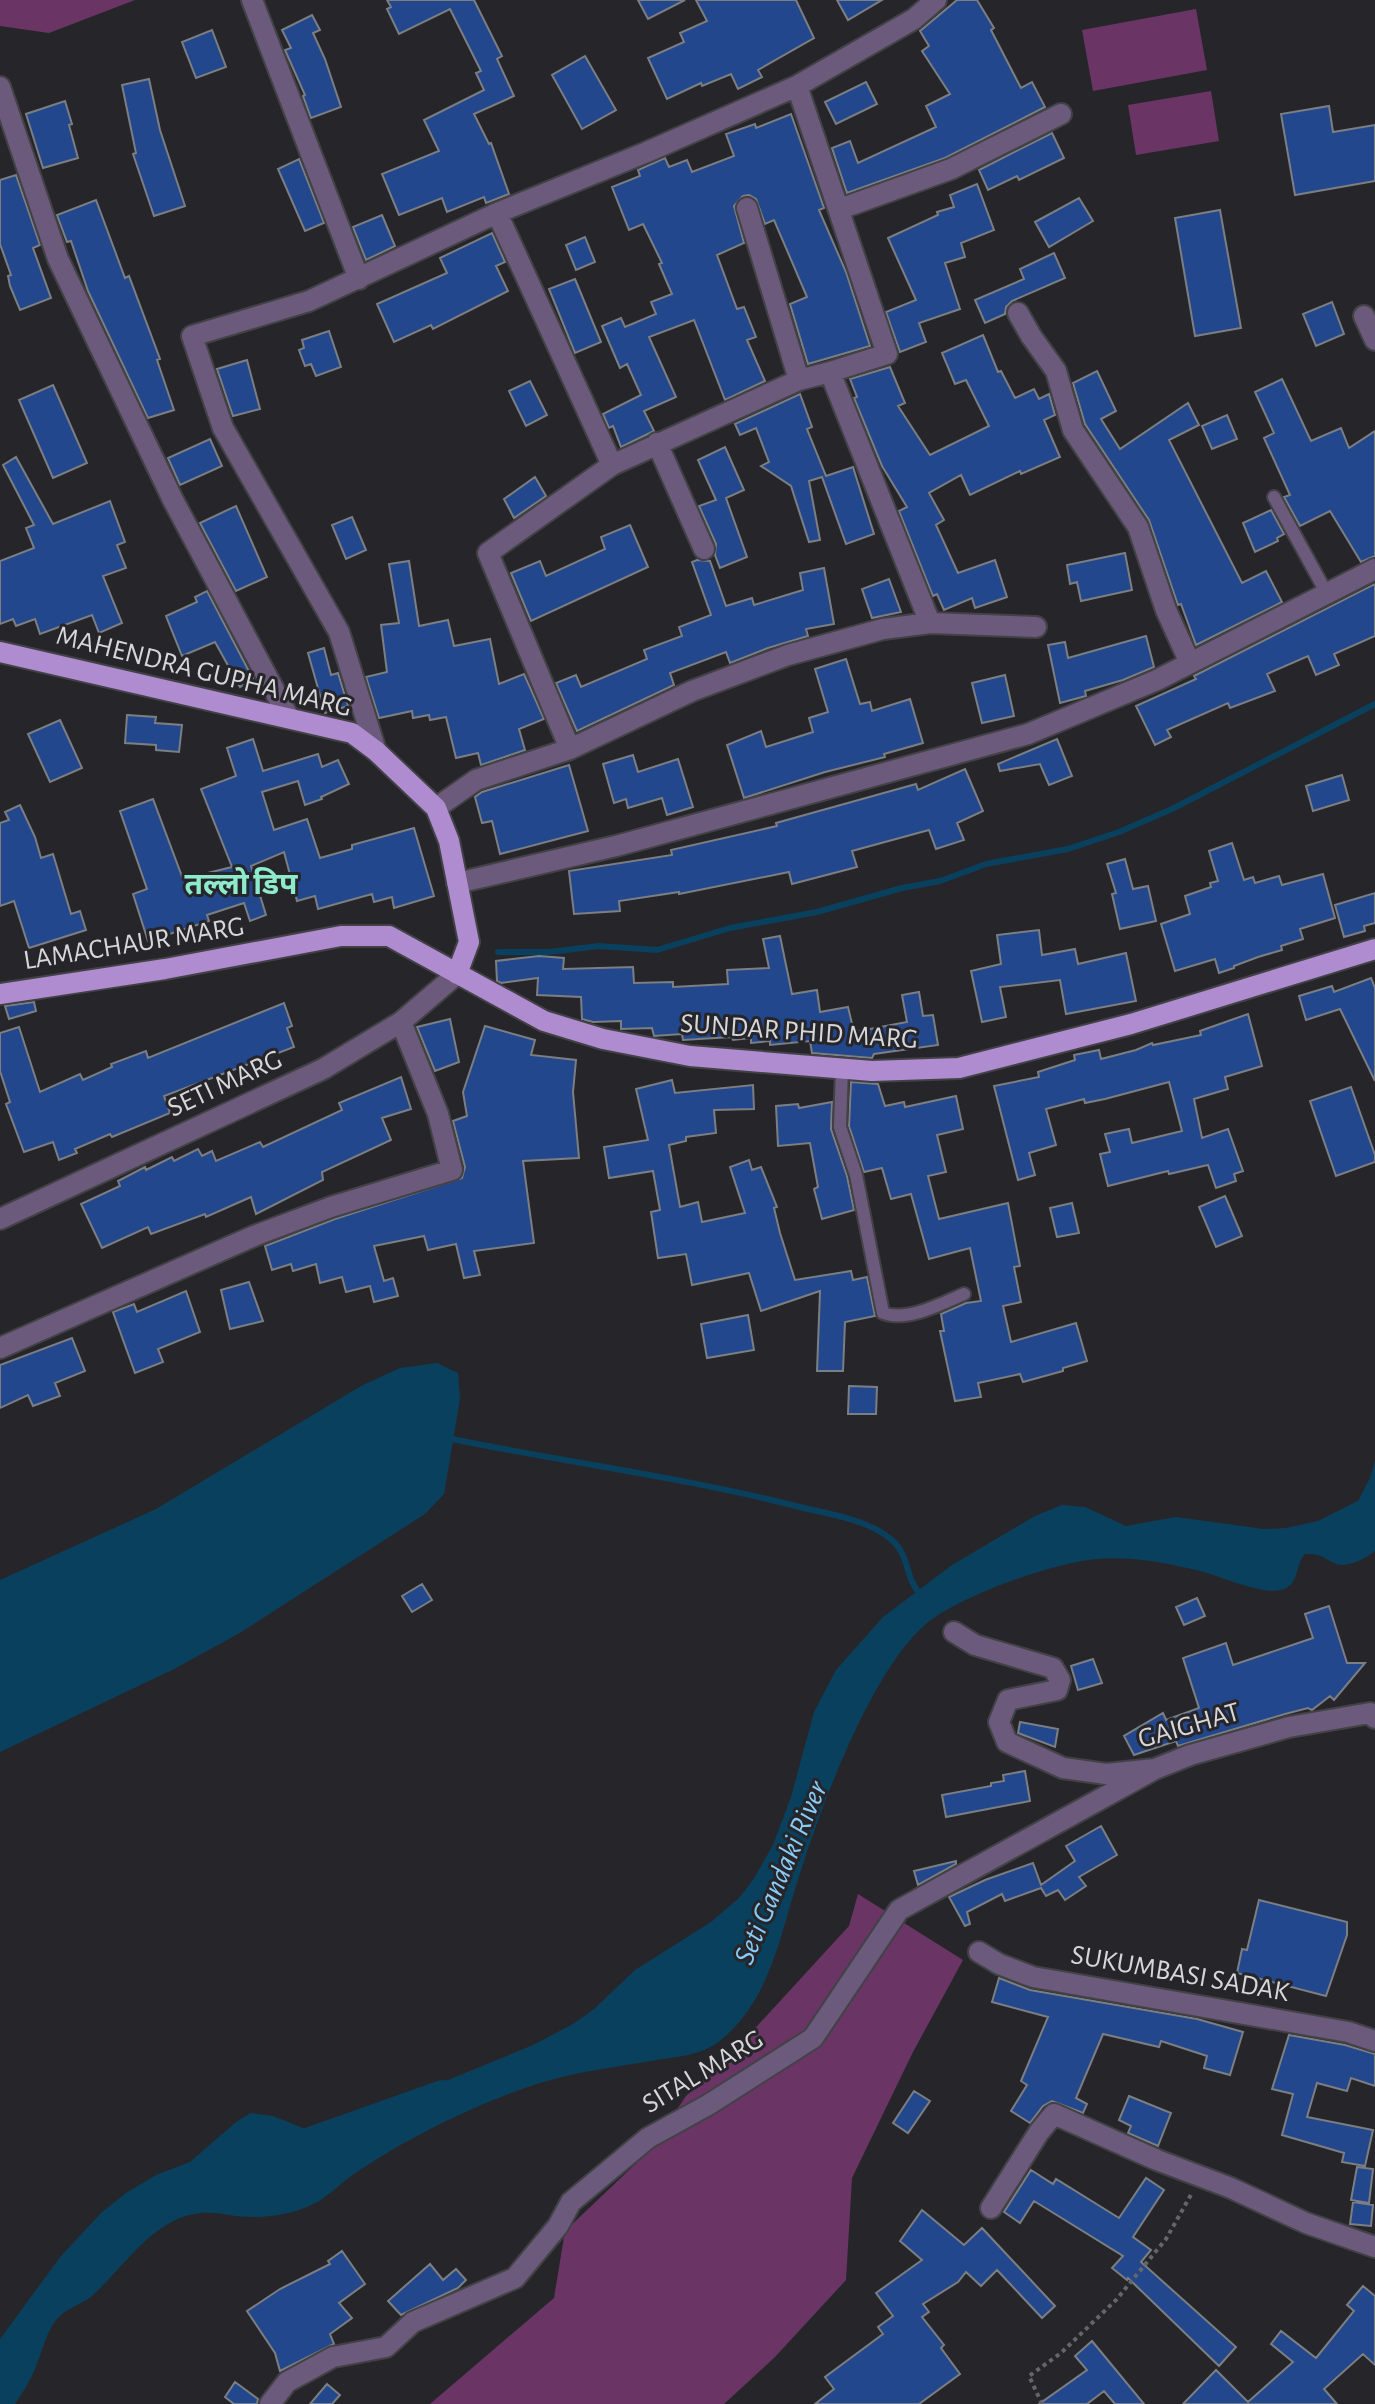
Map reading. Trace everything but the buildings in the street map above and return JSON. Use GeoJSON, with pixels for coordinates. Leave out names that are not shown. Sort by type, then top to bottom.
{"type":"FeatureCollection","features":[{"type":"Feature","properties":{"kind":"main road","name":"MAHENDRA GUPHA MARG"},"geometry":{"type":"LineString","coordinates":[[0,652],[352,733],[376,751],[436,808],[449,841],[469,942],[457,974]]}},
{"type":"Feature","properties":{"kind":"main road","name":"LAMACHAUR MARG"},"geometry":{"type":"LineString","coordinates":[[0,994],[165,969],[341,936],[389,936],[457,974]]}},
{"type":"Feature","properties":{"kind":"main road","name":"SUNDAR PHID MARG"},"geometry":{"type":"LineString","coordinates":[[457,974],[544,1021],[603,1039],[690,1056],[872,1071],[959,1068],[1131,1024],[1375,949]]}},
{"type":"Feature","properties":{"kind":"street"},"geometry":{"type":"LineString","coordinates":[[252,0],[359,279]]}},
{"type":"Feature","properties":{"kind":"street"},"geometry":{"type":"LineString","coordinates":[[376,751],[339,632],[223,428],[192,336],[309,301],[497,213],[797,86],[914,19],[936,0]]}},
{"type":"Feature","properties":{"kind":"street"},"geometry":{"type":"LineString","coordinates":[[570,749],[488,553],[612,465],[799,380],[887,354],[797,86]]}},
{"type":"Feature","properties":{"kind":"street"},"geometry":{"type":"LineString","coordinates":[[0,87],[58,259],[173,500],[289,718]]}},
{"type":"Feature","properties":{"kind":"street"},"geometry":{"type":"LineString","coordinates":[[840,209],[951,169],[1061,114]]}},
{"type":"Feature","properties":{"kind":"street"},"geometry":{"type":"LineString","coordinates":[[747,208],[799,380]]}},
{"type":"Feature","properties":{"kind":"street"},"geometry":{"type":"LineString","coordinates":[[497,213],[612,465]]}},
{"type":"Feature","properties":{"kind":"street"},"geometry":{"type":"LineString","coordinates":[[1018,313],[1056,371],[1073,430],[1138,527],[1166,610],[1190,663]]}},
{"type":"Feature","properties":{"kind":"street"},"geometry":{"type":"LineString","coordinates":[[1364,316],[1375,340]]}},
{"type":"Feature","properties":{"kind":"street"},"geometry":{"type":"LineString","coordinates":[[830,372],[930,623]]}},
{"type":"Feature","properties":{"kind":"street"},"geometry":{"type":"LineString","coordinates":[[657,443],[704,549]]}},
{"type":"Feature","properties":{"kind":"street"},"geometry":{"type":"LineString","coordinates":[[457,883],[616,846],[1028,734],[1157,680],[1375,569]]}},
{"type":"Feature","properties":{"kind":"street"},"geometry":{"type":"LineString","coordinates":[[436,808],[476,780],[570,749],[692,691],[788,655],[883,629],[930,623],[1036,627]]}},
{"type":"Feature","properties":{"kind":"street","name":"SETI MARG"},"geometry":{"type":"LineString","coordinates":[[0,1219],[323,1069],[401,1022],[457,974]]}},
{"type":"Feature","properties":{"kind":"street"},"geometry":{"type":"LineString","coordinates":[[0,1348],[254,1236],[331,1207],[452,1170],[438,1114],[401,1022]]}},
{"type":"Feature","properties":{"kind":"street","name":"GAIGHAT"},"geometry":{"type":"LineString","coordinates":[[954,1632],[975,1645],[1053,1668],[1060,1680],[1057,1690],[1008,1700],[999,1722],[1007,1742],[1063,1768],[1106,1774],[1155,1769],[1190,1755],[1289,1727],[1370,1713],[1375,1718]]}},
{"type":"Feature","properties":{"kind":"street","name":"SITAL MARG"},"geometry":{"type":"LineString","coordinates":[[270,2404],[287,2382],[333,2357],[386,2347],[413,2322],[515,2278],[558,2226],[571,2202],[648,2138],[708,2105],[813,2038],[899,1910],[1155,1769]]}},
{"type":"Feature","properties":{"kind":"street","name":"SUKUMBASI SADAK"},"geometry":{"type":"LineString","coordinates":[[979,1952],[999,1964],[1033,1977],[1334,2030],[1375,2041]]}},
{"type":"Feature","properties":{"kind":"street"},"geometry":{"type":"LineString","coordinates":[[991,2208],[1039,2132],[1054,2114],[1306,2223],[1375,2247]]}},
{"type":"Feature","properties":{"kind":"lane"},"geometry":{"type":"LineString","coordinates":[[1274,497],[1326,592]]}},
{"type":"Feature","properties":{"kind":"lane"},"geometry":{"type":"LineString","coordinates":[[842,1068],[840,1127],[856,1175],[883,1313],[894,1317],[913,1313],[964,1294]]}},
{"type":"Feature","properties":{"kind":"path"},"geometry":{"type":"LineString","coordinates":[[1042,2404],[1029,2376],[1061,2353],[1116,2300],[1166,2239],[1200,2177]]}},
{"type":"Feature","properties":{"kind":"shaded area"},"geometry":{"type":"Polygon","coordinates":[[[0,0],[135,0],[49,33],[0,26],[0,0]]]}},
{"type":"Feature","properties":{"kind":"shaded area"},"geometry":{"type":"Polygon","coordinates":[[[1196,9],[1207,70],[1093,91],[1082,30],[1196,9]]]}},
{"type":"Feature","properties":{"kind":"shaded area"},"geometry":{"type":"Polygon","coordinates":[[[1211,91],[1219,141],[1136,155],[1128,105],[1211,91]]]}},
{"type":"Feature","properties":{"kind":"shaded area"},"geometry":{"type":"Polygon","coordinates":[[[858,1894],[963,1960],[913,2052],[852,2178],[846,2280],[775,2357],[724,2404],[430,2404],[554,2298],[565,2231],[648,2152],[686,2096],[747,2037],[849,1926],[858,1894]]]}},
{"type":"Feature","properties":{"kind":"water"},"geometry":{"type":"Polygon","coordinates":[[[437,1363],[458,1373],[460,1399],[444,1494],[425,1514],[238,1634],[174,1669],[0,1752],[0,1580],[156,1509],[361,1386],[400,1368],[437,1363]]]}},
{"type":"Feature","properties":{"kind":"water"},"geometry":{"type":"Polygon","coordinates":[[[1375,1461],[1375,1551],[1346,1565],[1319,1555],[1305,1554],[1293,1582],[1284,1589],[1255,1588],[1162,1563],[1123,1558],[1097,1559],[1058,1566],[1013,1580],[935,1617],[912,1637],[870,1700],[819,1817],[777,1949],[760,1991],[734,2028],[717,2043],[686,2055],[554,2079],[492,2100],[397,2147],[319,2201],[300,2210],[257,2217],[201,2213],[169,2223],[141,2245],[93,2295],[57,2319],[47,2335],[32,2376],[15,2404],[0,2404],[0,2339],[61,2256],[102,2212],[126,2193],[156,2175],[190,2162],[251,2113],[273,2116],[338,2142],[359,2140],[441,2083],[533,2045],[573,2024],[594,2009],[635,1970],[711,1922],[739,1898],[773,1845],[791,1797],[814,1712],[836,1670],[883,1617],[952,1565],[1035,1516],[1062,1505],[1085,1507],[1126,1526],[1176,1517],[1264,1529],[1318,1521],[1358,1501],[1375,1461]]]}},
{"type":"Feature","properties":{"kind":"waterway"},"geometry":{"type":"LineString","coordinates":[[498,952],[549,952],[599,946],[657,950],[730,928],[817,912],[902,888],[940,881],[986,864],[1068,849],[1119,832],[1174,808],[1375,704]]}},
{"type":"Feature","properties":{"kind":"waterway"},"geometry":{"type":"LineString","coordinates":[[452,1439],[708,1486],[851,1519],[874,1528],[893,1541],[920,1594]]}},
{"type":"Feature","properties":{"kind":"waterway","name":"Seti Gandaki River"},"geometry":{"type":"LineString","coordinates":[[280,2157],[444,2099]]}},
{"type":"Feature","properties":{"kind":"district","name":"तल्लो डिप"},"geometry":{"type":"Point","coordinates":[241,885]}}]}
